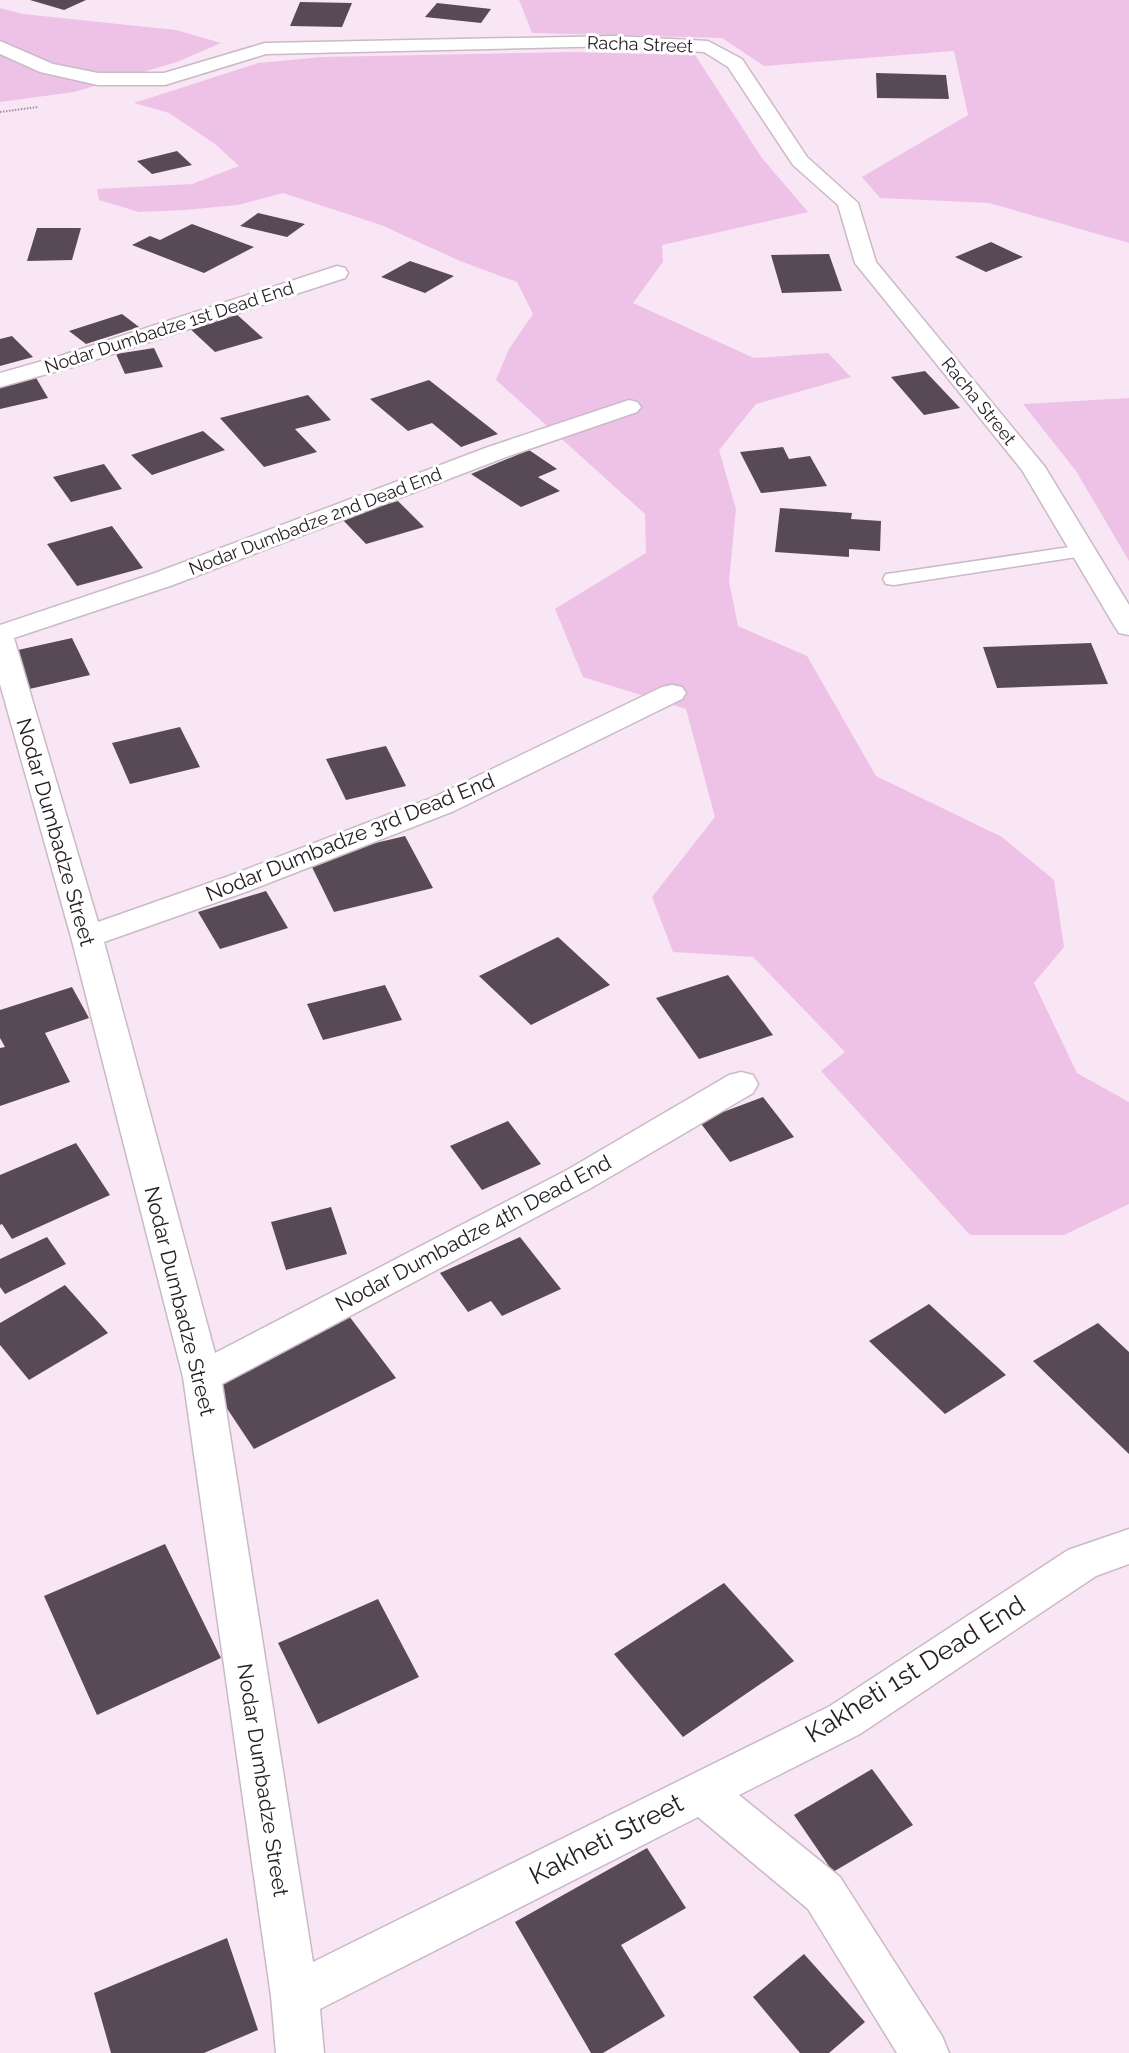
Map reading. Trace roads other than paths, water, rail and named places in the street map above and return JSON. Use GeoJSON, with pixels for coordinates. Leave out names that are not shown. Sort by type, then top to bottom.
{"type":"FeatureCollection","features":[{"type":"Feature","properties":{"kind":"street","name":"Racha Street"},"geometry":{"type":"LineString","coordinates":[[0,47],[47,68],[98,79],[165,79],[265,49],[616,41],[708,47],[735,63],[800,162],[848,203],[866,263],[1033,467],[1129,627]]}},
{"type":"Feature","properties":{"kind":"street","name":"Nodar Dumbadze 1st Dead End"},"geometry":{"type":"LineString","coordinates":[[0,380],[69,361],[337,273]]}},
{"type":"Feature","properties":{"kind":"street","name":"Nodar Dumbadze 2nd Dead End"},"geometry":{"type":"LineString","coordinates":[[0,635],[164,579],[497,452],[629,407]]}},
{"type":"Feature","properties":{"kind":"street","name":"Nodar Dumbadze Street"},"geometry":{"type":"LineString","coordinates":[[0,635],[87,937],[202,1377],[295,1996],[300,2053]]}},
{"type":"Feature","properties":{"kind":"street","name":"Nodar Dumbadze 3rd Dead End"},"geometry":{"type":"LineString","coordinates":[[87,937],[240,883],[444,804],[672,693]]}},
{"type":"Feature","properties":{"kind":"street","name":"Nodar Dumbadze 4th Dead End"},"geometry":{"type":"LineString","coordinates":[[202,1377],[579,1179],[741,1084]]}},
{"type":"Feature","properties":{"kind":"street","name":"Kakheti 1st Dead End"},"geometry":{"type":"LineString","coordinates":[[700,1791],[845,1720],[1082,1563],[1129,1546]]}},
{"type":"Feature","properties":{"kind":"street","name":"Kakheti Street"},"geometry":{"type":"LineString","coordinates":[[295,1996],[700,1791],[824,1893],[925,2053]]}},
{"type":"Feature","properties":{"kind":"lane"},"geometry":{"type":"LineString","coordinates":[[894,579],[1083,551]]}}]}
